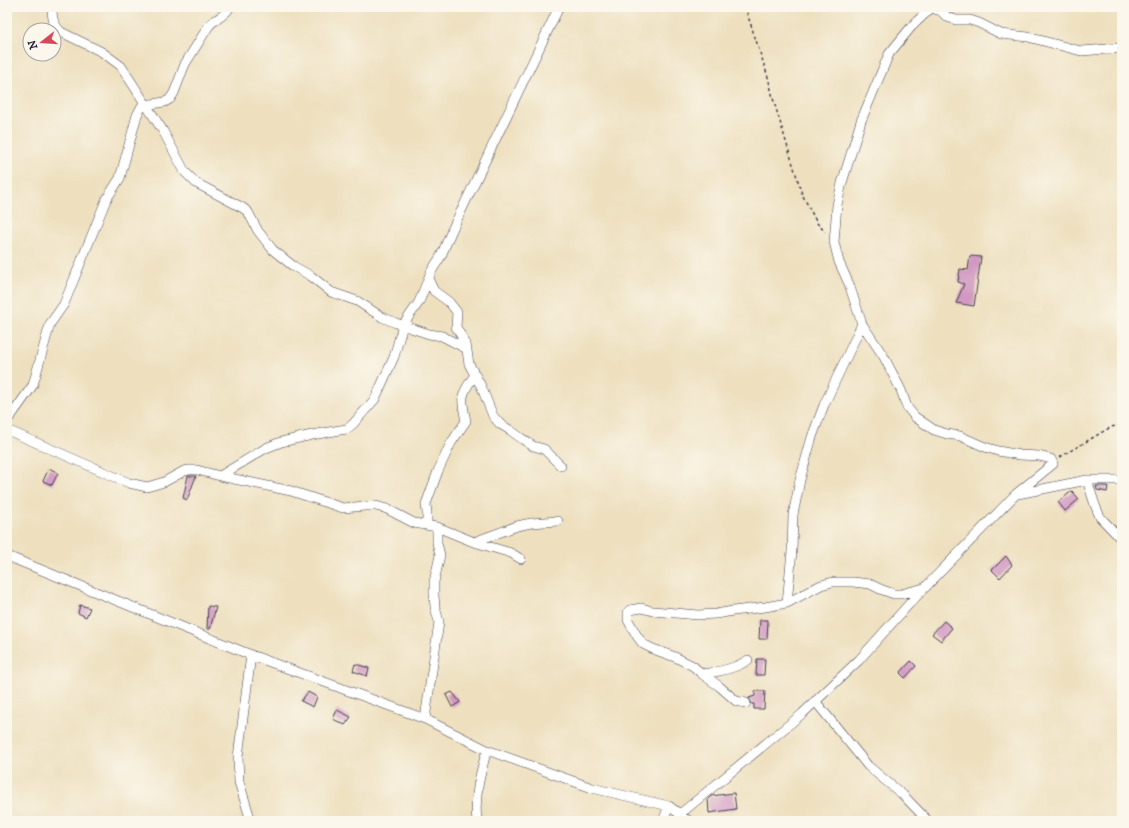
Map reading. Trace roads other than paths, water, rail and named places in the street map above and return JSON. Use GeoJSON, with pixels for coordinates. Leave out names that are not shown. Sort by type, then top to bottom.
{"type":"FeatureCollection","features":[{"type":"Feature","properties":{"kind":"street"},"geometry":{"type":"LineString","coordinates":[[52,7],[53,20],[56,28],[75,39],[90,45],[110,57],[121,66],[163,131],[170,147],[185,172],[196,183],[248,212],[254,226],[261,236],[281,257],[311,276],[331,292],[357,301],[382,317],[429,334],[442,336],[467,349]]}},
{"type":"Feature","properties":{"kind":"street"},"geometry":{"type":"LineString","coordinates":[[230,7],[226,14],[212,22],[208,27],[185,64],[174,93],[170,99],[165,102],[142,106],[137,115],[120,178],[106,200],[64,304],[50,324],[33,385],[9,417],[8,430],[72,459],[135,484],[147,487],[164,482],[184,471],[198,470],[291,491],[343,508],[370,506],[387,509],[414,523],[437,526],[474,542],[511,553],[521,559]]}},
{"type":"Feature","properties":{"kind":"street"},"geometry":{"type":"LineString","coordinates":[[220,476],[271,446],[312,435],[347,428],[375,399],[394,357],[403,325],[419,302],[429,276],[441,256],[559,7]]}},
{"type":"Feature","properties":{"kind":"street"},"geometry":{"type":"LineString","coordinates":[[680,814],[815,701],[860,660],[910,603],[1016,494],[1053,464],[1051,459],[998,451],[960,436],[947,434],[923,424],[915,417],[908,407],[884,357],[862,324],[849,284],[839,262],[834,242],[837,205],[842,183],[867,104],[889,54],[912,26],[931,8],[940,11],[947,17],[956,20],[970,20],[1001,34],[1021,36],[1081,51],[1122,48]]}},
{"type":"Feature","properties":{"kind":"street"},"geometry":{"type":"LineString","coordinates":[[429,276],[430,284],[434,291],[449,302],[457,312],[456,327],[464,340],[469,364],[474,376],[481,386],[493,416],[500,424],[520,438],[533,446],[544,449],[560,466]]}},
{"type":"Feature","properties":{"kind":"street"},"geometry":{"type":"LineString","coordinates":[[787,603],[792,551],[793,515],[800,480],[812,436],[824,405],[862,324]]}},
{"type":"Feature","properties":{"kind":"street"},"geometry":{"type":"LineString","coordinates":[[427,525],[426,504],[438,471],[451,443],[466,421],[462,398],[465,389],[474,376]]}},
{"type":"Feature","properties":{"kind":"street"},"geometry":{"type":"LineString","coordinates":[[1016,494],[1087,480],[1122,480]]}},
{"type":"Feature","properties":{"kind":"street"},"geometry":{"type":"LineString","coordinates":[[1087,480],[1100,517],[1122,540]]}},
{"type":"Feature","properties":{"kind":"street"},"geometry":{"type":"LineString","coordinates":[[474,542],[518,526],[558,521]]}},
{"type":"Feature","properties":{"kind":"street"},"geometry":{"type":"LineString","coordinates":[[425,719],[439,622],[435,607],[434,595],[434,582],[440,556],[437,543],[437,526]]}},
{"type":"Feature","properties":{"kind":"street"},"geometry":{"type":"LineString","coordinates":[[7,556],[251,655],[425,719],[487,750],[592,788],[669,806],[689,821]]}},
{"type":"Feature","properties":{"kind":"street"},"geometry":{"type":"LineString","coordinates":[[746,703],[736,701],[693,666],[643,644],[628,620],[628,612],[630,610],[641,608],[654,611],[698,615],[765,607],[787,603],[821,585],[834,582],[870,584],[880,590],[894,594],[901,594],[926,587]]}},
{"type":"Feature","properties":{"kind":"street"},"geometry":{"type":"LineString","coordinates":[[251,655],[238,757],[239,782],[251,821]]}},
{"type":"Feature","properties":{"kind":"street"},"geometry":{"type":"LineString","coordinates":[[702,674],[714,673],[736,667],[748,660]]}},
{"type":"Feature","properties":{"kind":"street"},"geometry":{"type":"LineString","coordinates":[[815,701],[868,766],[903,795],[928,821]]}},
{"type":"Feature","properties":{"kind":"street"},"geometry":{"type":"LineString","coordinates":[[477,821],[476,797],[478,780],[487,750]]}},
{"type":"Feature","properties":{"kind":"street"},"geometry":{"type":"LineString","coordinates":[[663,821],[669,806]]}}]}
